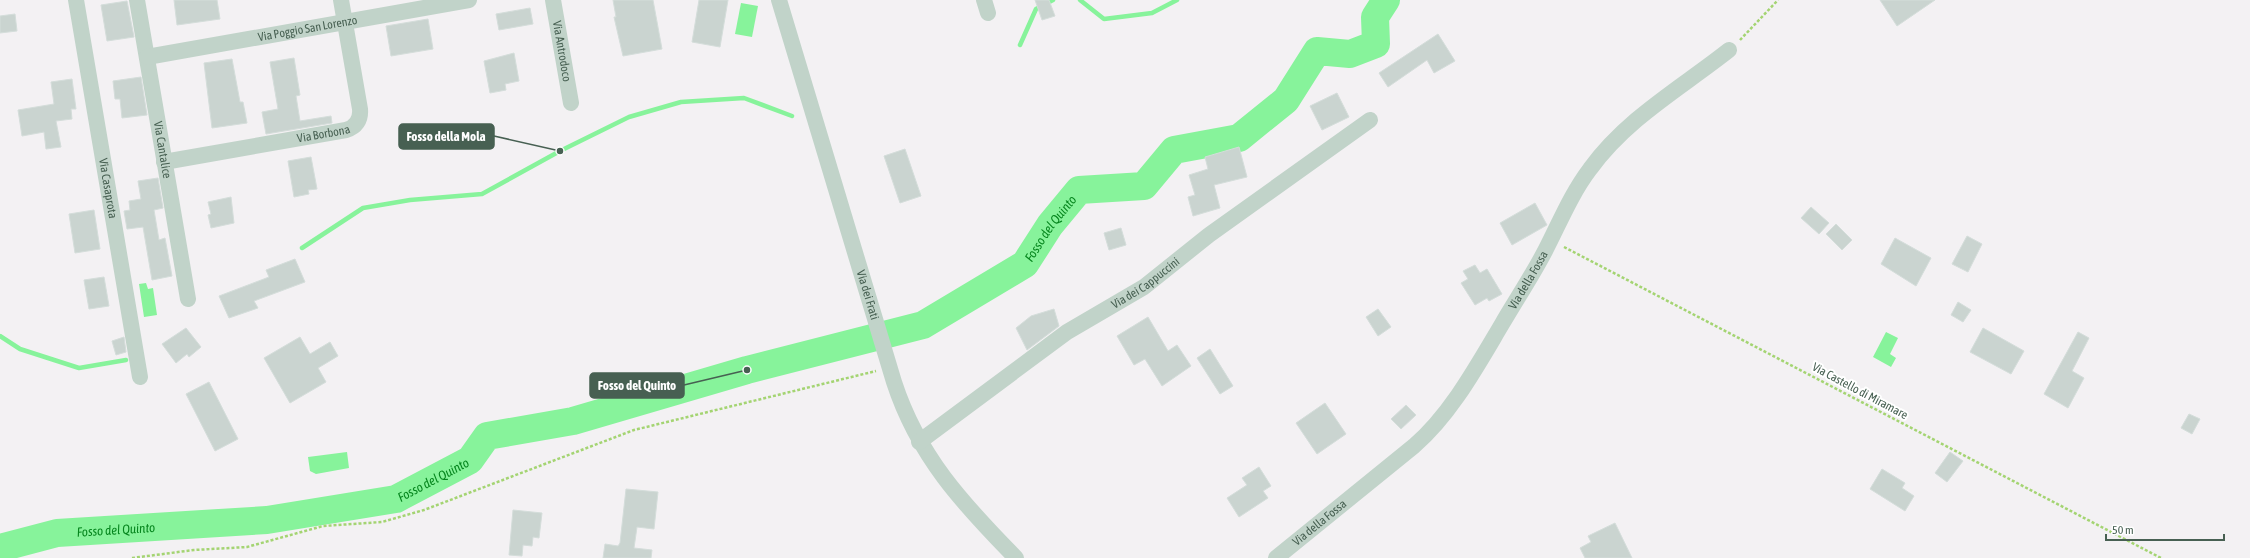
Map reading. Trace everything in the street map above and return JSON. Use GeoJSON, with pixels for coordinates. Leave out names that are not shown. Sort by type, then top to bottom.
{"type":"FeatureCollection","features":[{"type":"Feature","properties":{"kind":"street","name":"Via Casaprota"},"geometry":{"type":"LineString","coordinates":[[76,0],[140,377]]}},
{"type":"Feature","properties":{"kind":"street","name":"Via Cantalice"},"geometry":{"type":"LineString","coordinates":[[137,0],[188,299]]}},
{"type":"Feature","properties":{"kind":"street","name":"Via Borbona"},"geometry":{"type":"LineString","coordinates":[[164,162],[346,130],[355,126],[359,119],[360,109],[341,0]]}},
{"type":"Feature","properties":{"kind":"street","name":"Via Poggio San Lorenzo"},"geometry":{"type":"LineString","coordinates":[[147,57],[469,0]]}},
{"type":"Feature","properties":{"kind":"street","name":"Via Antrodoco"},"geometry":{"type":"LineString","coordinates":[[553,0],[571,103]]}},
{"type":"Feature","properties":{"kind":"street","name":"Via dei Frati"},"geometry":{"type":"LineString","coordinates":[[779,0],[902,405],[919,442],[951,488],[1016,558]]}},
{"type":"Feature","properties":{"kind":"street","name":"Via della Fossa"},"geometry":{"type":"LineString","coordinates":[[1276,558],[1414,446],[1430,431],[1475,368],[1551,240],[1582,180],[1610,144],[1656,103],[1729,50]]}},
{"type":"Feature","properties":{"kind":"street","name":"Via dei Cappuccini"},"geometry":{"type":"LineString","coordinates":[[919,442],[1067,332],[1144,287],[1208,235],[1370,120]]}},
{"type":"Feature","properties":{"kind":"path"},"geometry":{"type":"LineString","coordinates":[[1729,50],[1778,0]]}},
{"type":"Feature","properties":{"kind":"path","name":"Via Castello di Miramare"},"geometry":{"type":"LineString","coordinates":[[1551,240],[2161,558]]}},
{"type":"Feature","properties":{"kind":"path"},"geometry":{"type":"LineString","coordinates":[[132,558],[194,550],[247,547],[323,526],[382,522],[424,510],[634,430],[888,360]]}},
{"type":"Feature","properties":{"kind":"shaded area"},"geometry":{"type":"Polygon","coordinates":[[[741,3],[758,6],[752,37],[735,34],[741,3]]]}},
{"type":"Feature","properties":{"kind":"shaded area"},"geometry":{"type":"Polygon","coordinates":[[[146,283],[148,289],[153,288],[157,315],[144,317],[139,284],[146,283]]]}},
{"type":"Feature","properties":{"kind":"shaded area"},"geometry":{"type":"Polygon","coordinates":[[[1886,332],[1898,338],[1890,354],[1896,358],[1891,367],[1873,357],[1886,332]]]}},
{"type":"Feature","properties":{"kind":"shaded area"},"geometry":{"type":"Polygon","coordinates":[[[347,452],[349,468],[316,474],[310,471],[308,457],[347,452]]]}},
{"type":"Feature","properties":{"kind":"building"},"geometry":{"type":"Polygon","coordinates":[[[174,0],[217,0],[220,19],[177,25],[174,0]]]}},
{"type":"Feature","properties":{"kind":"building"},"geometry":{"type":"Polygon","coordinates":[[[613,0],[653,0],[662,49],[623,56],[614,17],[616,17],[613,0]]]}},
{"type":"Feature","properties":{"kind":"building"},"geometry":{"type":"Polygon","coordinates":[[[699,0],[728,0],[720,47],[692,42],[699,0]]]}},
{"type":"Feature","properties":{"kind":"building"},"geometry":{"type":"Polygon","coordinates":[[[1035,0],[1049,0],[1055,16],[1042,20],[1035,0]]]}},
{"type":"Feature","properties":{"kind":"building"},"geometry":{"type":"Polygon","coordinates":[[[1880,0],[1935,0],[1897,26],[1880,0]]]}},
{"type":"Feature","properties":{"kind":"building"},"geometry":{"type":"Polygon","coordinates":[[[127,1],[134,37],[107,41],[101,5],[127,1]]]}},
{"type":"Feature","properties":{"kind":"building"},"geometry":{"type":"Polygon","coordinates":[[[530,8],[533,24],[499,30],[496,14],[530,8]]]}},
{"type":"Feature","properties":{"kind":"building"},"geometry":{"type":"Polygon","coordinates":[[[15,14],[17,31],[0,33],[0,16],[15,14]]]}},
{"type":"Feature","properties":{"kind":"building"},"geometry":{"type":"Polygon","coordinates":[[[428,19],[433,49],[391,56],[386,26],[428,19]]]}},
{"type":"Feature","properties":{"kind":"building"},"geometry":{"type":"Polygon","coordinates":[[[1438,34],[1455,61],[1434,73],[1427,60],[1388,87],[1379,73],[1438,34]]]}},
{"type":"Feature","properties":{"kind":"building"},"geometry":{"type":"Polygon","coordinates":[[[514,53],[519,81],[505,84],[506,90],[490,93],[484,61],[514,53]]]}},
{"type":"Feature","properties":{"kind":"building"},"geometry":{"type":"Polygon","coordinates":[[[294,58],[300,95],[296,96],[300,121],[331,116],[332,123],[266,134],[262,112],[278,109],[270,62],[294,58]]]}},
{"type":"Feature","properties":{"kind":"building"},"geometry":{"type":"Polygon","coordinates":[[[232,59],[240,102],[243,102],[247,123],[212,128],[204,63],[232,59]]]}},
{"type":"Feature","properties":{"kind":"building"},"geometry":{"type":"Polygon","coordinates":[[[141,77],[147,115],[122,118],[120,99],[115,99],[113,81],[141,77]]]}},
{"type":"Feature","properties":{"kind":"building"},"geometry":{"type":"Polygon","coordinates":[[[72,79],[76,109],[71,109],[72,119],[56,121],[61,147],[46,149],[44,132],[22,136],[18,110],[54,104],[51,82],[72,79]]]}},
{"type":"Feature","properties":{"kind":"building"},"geometry":{"type":"Polygon","coordinates":[[[1337,93],[1349,117],[1322,130],[1310,106],[1337,93]]]}},
{"type":"Feature","properties":{"kind":"building"},"geometry":{"type":"Polygon","coordinates":[[[1239,147],[1247,177],[1214,185],[1220,208],[1193,216],[1188,197],[1195,195],[1189,175],[1208,169],[1205,157],[1239,147]]]}},
{"type":"Feature","properties":{"kind":"building"},"geometry":{"type":"Polygon","coordinates":[[[905,149],[921,196],[900,203],[884,156],[905,149]]]}},
{"type":"Feature","properties":{"kind":"building"},"geometry":{"type":"Polygon","coordinates":[[[311,157],[317,189],[308,190],[309,194],[294,197],[288,161],[311,157]]]}},
{"type":"Feature","properties":{"kind":"building"},"geometry":{"type":"Polygon","coordinates":[[[158,178],[163,208],[154,210],[159,240],[165,238],[172,276],[152,280],[143,227],[127,229],[124,211],[130,210],[129,201],[141,199],[138,181],[158,178]]]}},
{"type":"Feature","properties":{"kind":"building"},"geometry":{"type":"Polygon","coordinates":[[[231,197],[234,223],[211,228],[208,215],[211,214],[208,202],[231,197]]]}},
{"type":"Feature","properties":{"kind":"building"},"geometry":{"type":"Polygon","coordinates":[[[1535,203],[1547,225],[1512,245],[1500,223],[1535,203]]]}},
{"type":"Feature","properties":{"kind":"building"},"geometry":{"type":"Polygon","coordinates":[[[1811,207],[1829,223],[1819,234],[1801,218],[1811,207]]]}},
{"type":"Feature","properties":{"kind":"building"},"geometry":{"type":"Polygon","coordinates":[[[94,210],[100,249],[75,253],[69,214],[94,210]]]}},
{"type":"Feature","properties":{"kind":"building"},"geometry":{"type":"Polygon","coordinates":[[[1836,224],[1852,240],[1842,250],[1826,234],[1836,224]]]}},
{"type":"Feature","properties":{"kind":"building"},"geometry":{"type":"Polygon","coordinates":[[[1121,228],[1126,245],[1109,250],[1104,233],[1121,228]]]}},
{"type":"Feature","properties":{"kind":"building"},"geometry":{"type":"Polygon","coordinates":[[[1967,236],[1982,244],[1968,272],[1952,264],[1967,236]]]}},
{"type":"Feature","properties":{"kind":"building"},"geometry":{"type":"Polygon","coordinates":[[[1895,238],[1931,258],[1916,286],[1881,264],[1895,238]]]}},
{"type":"Feature","properties":{"kind":"building"},"geometry":{"type":"Polygon","coordinates":[[[295,259],[305,282],[254,301],[258,308],[229,318],[219,296],[269,277],[266,270],[295,259]]]}},
{"type":"Feature","properties":{"kind":"building"},"geometry":{"type":"Polygon","coordinates":[[[1475,265],[1480,273],[1487,269],[1502,294],[1489,301],[1487,298],[1475,305],[1461,283],[1468,279],[1463,271],[1475,265]]]}},
{"type":"Feature","properties":{"kind":"building"},"geometry":{"type":"Polygon","coordinates":[[[104,277],[109,306],[89,309],[84,280],[104,277]]]}},
{"type":"Feature","properties":{"kind":"building"},"geometry":{"type":"Polygon","coordinates":[[[1958,302],[1971,310],[1963,322],[1951,315],[1958,302]]]}},
{"type":"Feature","properties":{"kind":"building"},"geometry":{"type":"Polygon","coordinates":[[[1054,309],[1059,326],[1027,350],[1016,328],[1031,316],[1054,309]]]}},
{"type":"Feature","properties":{"kind":"building"},"geometry":{"type":"Polygon","coordinates":[[[1378,309],[1391,327],[1378,336],[1366,317],[1378,309]]]}},
{"type":"Feature","properties":{"kind":"building"},"geometry":{"type":"Polygon","coordinates":[[[1148,317],[1168,351],[1177,345],[1191,366],[1162,386],[1145,359],[1134,365],[1117,336],[1148,317]]]}},
{"type":"Feature","properties":{"kind":"building"},"geometry":{"type":"Polygon","coordinates":[[[186,328],[201,347],[189,357],[187,354],[176,363],[162,344],[186,328]]]}},
{"type":"Feature","properties":{"kind":"building"},"geometry":{"type":"Polygon","coordinates":[[[1983,328],[2024,351],[2011,374],[1970,352],[1983,328]]]}},
{"type":"Feature","properties":{"kind":"building"},"geometry":{"type":"Polygon","coordinates":[[[2078,332],[2089,338],[2072,371],[2084,378],[2068,408],[2044,394],[2078,332]]]}},
{"type":"Feature","properties":{"kind":"building"},"geometry":{"type":"Polygon","coordinates":[[[124,337],[126,352],[116,355],[112,341],[124,337]]]}},
{"type":"Feature","properties":{"kind":"building"},"geometry":{"type":"Polygon","coordinates":[[[300,337],[310,354],[330,342],[338,356],[318,368],[326,382],[290,403],[264,358],[300,337]]]}},
{"type":"Feature","properties":{"kind":"building"},"geometry":{"type":"Polygon","coordinates":[[[1210,349],[1233,386],[1220,394],[1197,358],[1210,349]]]}},
{"type":"Feature","properties":{"kind":"building"},"geometry":{"type":"Polygon","coordinates":[[[209,382],[238,439],[215,451],[186,394],[209,382]]]}},
{"type":"Feature","properties":{"kind":"building"},"geometry":{"type":"Polygon","coordinates":[[[1325,403],[1346,434],[1317,454],[1296,423],[1325,403]]]}},
{"type":"Feature","properties":{"kind":"building"},"geometry":{"type":"Polygon","coordinates":[[[1406,405],[1416,415],[1401,429],[1391,419],[1406,405]]]}},
{"type":"Feature","properties":{"kind":"building"},"geometry":{"type":"Polygon","coordinates":[[[2189,414],[2200,419],[2192,434],[2181,428],[2189,414]]]}},
{"type":"Feature","properties":{"kind":"building"},"geometry":{"type":"Polygon","coordinates":[[[1950,452],[1963,461],[1947,482],[1935,473],[1950,452]]]}},
{"type":"Feature","properties":{"kind":"building"},"geometry":{"type":"Polygon","coordinates":[[[1259,467],[1271,486],[1263,491],[1268,498],[1239,517],[1227,498],[1247,485],[1242,478],[1259,467]]]}},
{"type":"Feature","properties":{"kind":"building"},"geometry":{"type":"Polygon","coordinates":[[[1882,469],[1905,483],[1902,488],[1914,496],[1905,511],[1870,489],[1882,469]]]}},
{"type":"Feature","properties":{"kind":"building"},"geometry":{"type":"Polygon","coordinates":[[[626,489],[658,492],[654,529],[637,527],[634,548],[652,550],[651,558],[603,558],[605,544],[618,546],[620,543],[626,489]]]}},
{"type":"Feature","properties":{"kind":"building"},"geometry":{"type":"Polygon","coordinates":[[[513,510],[542,513],[539,538],[533,537],[532,546],[523,545],[522,556],[509,555],[513,510]]]}},
{"type":"Feature","properties":{"kind":"building"},"geometry":{"type":"Polygon","coordinates":[[[1615,523],[1632,558],[1585,558],[1580,548],[1591,542],[1588,536],[1615,523]]]}},
{"type":"Feature","properties":{"kind":"waterway"},"geometry":{"type":"LineString","coordinates":[[1020,45],[1036,9],[1053,0]]}},
{"type":"Feature","properties":{"kind":"waterway"},"geometry":{"type":"LineString","coordinates":[[1080,0],[1104,19],[1152,13],[1177,0]]}},
{"type":"Feature","properties":{"kind":"waterway","name":"Fosso del Quinto"},"geometry":{"type":"LineString","coordinates":[[0,548],[57,533],[267,520],[396,499],[470,460],[487,436],[573,421],[747,370],[923,325],[1025,264],[1050,225],[1079,190],[1144,186],[1174,150],[1239,138],[1286,100],[1317,51],[1350,54],[1376,44],[1375,17],[1386,0]]}},
{"type":"Feature","properties":{"kind":"waterway"},"geometry":{"type":"LineString","coordinates":[[302,248],[363,208],[410,200],[482,194],[560,151],[629,117],[681,102],[744,98],[792,116]]}},
{"type":"Feature","properties":{"kind":"waterway"},"geometry":{"type":"LineString","coordinates":[[0,336],[20,349],[79,368],[126,360]]}},
{"type":"Feature","properties":{"kind":"place","name":"Fosso della Mola"},"geometry":{"type":"Point","coordinates":[560,151]}},
{"type":"Feature","properties":{"kind":"place","name":"Fosso del Quinto"},"geometry":{"type":"Point","coordinates":[747,370]}}]}
